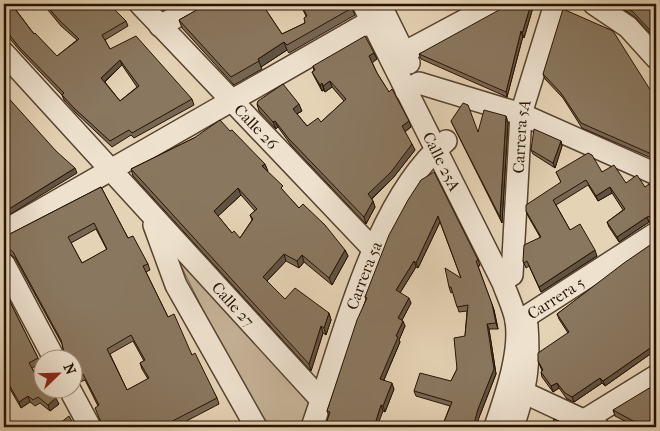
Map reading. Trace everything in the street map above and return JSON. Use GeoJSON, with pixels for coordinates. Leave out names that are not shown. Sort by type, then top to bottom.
{"type":"FeatureCollection","features":[{"type":"Feature","properties":{"kind":"street","name":"Calle 26"},"geometry":{"type":"LineString","coordinates":[[140,4],[164,24],[231,100],[373,249]]}},
{"type":"Feature","properties":{"kind":"street"},"geometry":{"type":"LineString","coordinates":[[156,4],[164,24],[199,4]]}},
{"type":"Feature","properties":{"kind":"street"},"geometry":{"type":"LineString","coordinates":[[397,56],[495,4]]}},
{"type":"Feature","properties":{"kind":"street","name":"Carrera 5A"},"geometry":{"type":"LineString","coordinates":[[512,275],[521,114],[555,4]]}},
{"type":"Feature","properties":{"kind":"street"},"geometry":{"type":"LineString","coordinates":[[594,4],[628,27],[656,58]]}},
{"type":"Feature","properties":{"kind":"street"},"geometry":{"type":"LineString","coordinates":[[4,231],[231,100],[375,10]]}},
{"type":"Feature","properties":{"kind":"street","name":"Calle 25A"},"geometry":{"type":"LineString","coordinates":[[375,10],[441,145],[512,275],[521,319]]}},
{"type":"Feature","properties":{"kind":"street","name":"Calle 27"},"geometry":{"type":"LineString","coordinates":[[4,52],[144,208],[322,400]]}},
{"type":"Feature","properties":{"kind":"street"},"geometry":{"type":"LineString","coordinates":[[412,87],[521,114],[656,174]]}},
{"type":"Feature","properties":{"kind":"street","name":"Calle 25A"},"geometry":{"type":"LineString","coordinates":[[441,145],[503,284],[521,319]]}},
{"type":"Feature","properties":{"kind":"street","name":"Carrera 5a"},"geometry":{"type":"LineString","coordinates":[[312,427],[373,249],[407,186],[441,145]]}},
{"type":"Feature","properties":{"kind":"street","name":"Calle 27"},"geometry":{"type":"LineString","coordinates":[[144,208],[158,234],[176,285],[256,427]]}},
{"type":"Feature","properties":{"kind":"street","name":"Carrera 5"},"geometry":{"type":"LineString","coordinates":[[513,427],[517,389],[514,356],[521,319],[656,233]]}},
{"type":"Feature","properties":{"kind":"street"},"geometry":{"type":"LineString","coordinates":[[4,264],[49,348]]}},
{"type":"Feature","properties":{"kind":"street"},"geometry":{"type":"LineString","coordinates":[[517,389],[590,424],[656,376]]}},
{"type":"Feature","properties":{"kind":"street","name":"Carrera 5"},"geometry":{"type":"LineString","coordinates":[[495,427],[517,389]]}},
{"type":"Feature","properties":{"kind":"street"},"geometry":{"type":"LineString","coordinates":[[74,398],[90,427]]}},
{"type":"Feature","properties":{"kind":"shaded area"},"geometry":{"type":"Polygon","coordinates":[[[171,246],[313,400],[302,427],[262,427],[171,246]]]}},
{"type":"Feature","properties":{"kind":"building"},"geometry":{"type":"Polygon","coordinates":[[[4,4],[11,4],[34,34],[57,56],[79,39],[45,4],[109,4],[126,21],[102,35],[110,49],[136,36],[192,99],[132,133],[129,130],[110,141],[74,108],[62,95],[64,93],[19,47],[4,28],[4,4]],[[120,60],[101,78],[120,101],[139,86],[120,60]]]}},
{"type":"Feature","properties":{"kind":"building"},"geometry":{"type":"Polygon","coordinates":[[[204,4],[262,4],[282,34],[305,23],[304,18],[307,16],[301,4],[350,4],[352,8],[287,45],[284,42],[258,59],[259,61],[231,77],[179,20],[204,4]]]}},
{"type":"Feature","properties":{"kind":"building"},"geometry":{"type":"Polygon","coordinates":[[[509,4],[531,4],[522,34],[521,31],[506,92],[419,54],[499,10],[509,4]]]}},
{"type":"Feature","properties":{"kind":"building"},"geometry":{"type":"Polygon","coordinates":[[[621,4],[656,4],[656,34],[633,12],[621,4]]]}},
{"type":"Feature","properties":{"kind":"building"},"geometry":{"type":"Polygon","coordinates":[[[563,9],[613,31],[656,99],[656,156],[581,123],[561,93],[543,74],[563,9]]]}},
{"type":"Feature","properties":{"kind":"building"},"geometry":{"type":"Polygon","coordinates":[[[365,36],[374,53],[369,56],[377,73],[389,92],[392,89],[409,121],[402,126],[412,144],[391,172],[368,194],[373,201],[364,217],[257,104],[258,101],[283,84],[299,104],[293,109],[307,126],[318,118],[321,122],[346,99],[330,81],[323,86],[322,83],[320,85],[312,72],[315,70],[313,66],[365,36]]]}},
{"type":"Feature","properties":{"kind":"building"},"geometry":{"type":"Polygon","coordinates":[[[4,93],[56,151],[75,168],[4,212],[4,93]]]}},
{"type":"Feature","properties":{"kind":"building"},"geometry":{"type":"Polygon","coordinates":[[[463,103],[468,105],[478,132],[484,110],[506,116],[500,217],[451,121],[463,103]]]}},
{"type":"Feature","properties":{"kind":"building"},"geometry":{"type":"Polygon","coordinates":[[[220,120],[265,164],[262,166],[283,186],[281,188],[299,208],[303,204],[325,225],[345,250],[329,278],[302,255],[297,261],[284,254],[263,277],[285,299],[295,288],[329,313],[324,328],[321,326],[309,364],[131,169],[194,138],[220,120]],[[238,188],[214,211],[232,233],[234,231],[240,238],[253,219],[250,215],[257,209],[238,188]]]}},
{"type":"Feature","properties":{"kind":"building"},"geometry":{"type":"Polygon","coordinates":[[[534,129],[561,141],[553,163],[531,150],[534,129]]]}},
{"type":"Feature","properties":{"kind":"building"},"geometry":{"type":"Polygon","coordinates":[[[588,153],[592,155],[602,172],[614,165],[626,183],[637,175],[645,187],[649,184],[656,195],[656,215],[647,217],[617,237],[607,222],[625,209],[610,187],[596,196],[586,180],[553,200],[570,230],[580,224],[595,250],[539,287],[527,261],[524,263],[523,261],[524,245],[541,237],[526,211],[526,205],[561,182],[556,172],[588,153]]]}},
{"type":"Feature","properties":{"kind":"building"},"geometry":{"type":"Polygon","coordinates":[[[434,172],[478,260],[476,261],[492,304],[496,323],[487,324],[494,369],[473,427],[442,427],[452,402],[414,391],[420,373],[451,381],[457,369],[454,338],[465,336],[468,305],[457,307],[451,287],[449,287],[445,268],[461,278],[438,216],[416,263],[414,261],[396,290],[409,298],[398,318],[403,321],[380,379],[392,383],[383,406],[381,405],[374,427],[325,427],[330,412],[327,411],[357,320],[367,298],[365,297],[389,235],[421,180],[434,172]]]}},
{"type":"Feature","properties":{"kind":"building"},"geometry":{"type":"Polygon","coordinates":[[[101,187],[128,238],[133,236],[148,264],[143,266],[168,317],[174,314],[192,355],[195,353],[217,398],[161,427],[103,427],[95,408],[99,405],[82,374],[82,348],[63,348],[61,340],[13,252],[4,245],[4,237],[101,187]],[[94,223],[68,237],[82,263],[107,249],[94,223]],[[131,335],[107,349],[127,390],[149,378],[140,363],[145,360],[131,335]]]}},
{"type":"Feature","properties":{"kind":"building"},"geometry":{"type":"Polygon","coordinates":[[[656,241],[656,344],[603,381],[600,378],[572,397],[565,393],[557,383],[551,386],[541,372],[543,370],[538,361],[538,353],[569,332],[557,314],[656,241]]]}},
{"type":"Feature","properties":{"kind":"building"},"geometry":{"type":"Polygon","coordinates":[[[4,290],[33,348],[32,361],[29,363],[32,368],[32,398],[36,398],[33,400],[28,396],[19,402],[4,376],[4,290]]]}},
{"type":"Feature","properties":{"kind":"building"},"geometry":{"type":"Polygon","coordinates":[[[656,384],[656,427],[644,427],[613,410],[656,384]]]}},
{"type":"Feature","properties":{"kind":"building"},"geometry":{"type":"Polygon","coordinates":[[[39,398],[56,398],[48,405],[39,398]]]}},
{"type":"Feature","properties":{"kind":"building"},"geometry":{"type":"Polygon","coordinates":[[[69,416],[75,427],[55,427],[69,416]]]}},
{"type":"Feature","properties":{"kind":"building"},"geometry":{"type":"Polygon","coordinates":[[[554,419],[570,427],[551,427],[554,419]]]}},
{"type":"Feature","properties":{"kind":"building"},"geometry":{"type":"Polygon","coordinates":[[[430,423],[442,427],[429,427],[430,423]]]}}]}
